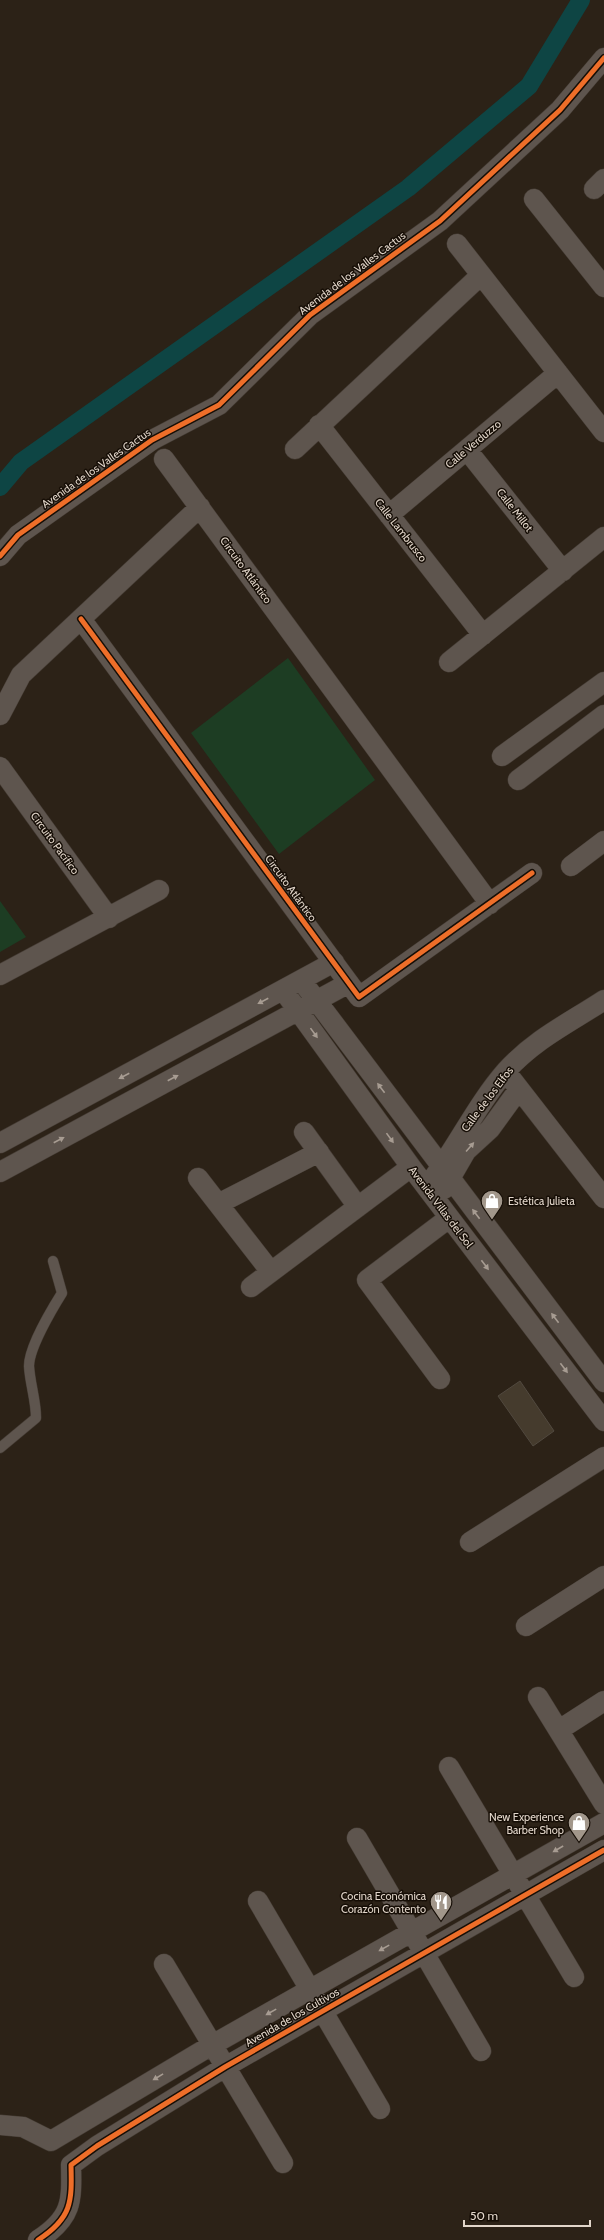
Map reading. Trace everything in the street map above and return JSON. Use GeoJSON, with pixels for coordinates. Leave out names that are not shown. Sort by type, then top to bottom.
{"type":"FeatureCollection","features":[{"type":"Feature","properties":{"kind":"street","name":"Avenida de los Valles Cactus"},"geometry":{"type":"LineString","coordinates":[[0,556],[18,535],[152,440],[219,405],[310,315],[440,221],[560,110],[604,58]]}},
{"type":"Feature","properties":{"kind":"street"},"geometry":{"type":"LineString","coordinates":[[534,199],[604,287]]}},
{"type":"Feature","properties":{"kind":"street"},"geometry":{"type":"LineString","coordinates":[[457,244],[604,432]]}},
{"type":"Feature","properties":{"kind":"street"},"geometry":{"type":"LineString","coordinates":[[295,449],[319,425],[482,276]]}},
{"type":"Feature","properties":{"kind":"street","name":"Calle Verduzzo"},"geometry":{"type":"LineString","coordinates":[[389,515],[558,374]]}},
{"type":"Feature","properties":{"kind":"street","name":"Calle Lambrusco"},"geometry":{"type":"LineString","coordinates":[[319,425],[483,635]]}},
{"type":"Feature","properties":{"kind":"street","name":"Calle Millot"},"geometry":{"type":"LineString","coordinates":[[467,450],[563,571]]}},
{"type":"Feature","properties":{"kind":"street","name":"Circuito Atlántico"},"geometry":{"type":"LineString","coordinates":[[164,459],[490,904]]}},
{"type":"Feature","properties":{"kind":"street"},"geometry":{"type":"LineString","coordinates":[[0,715],[21,675],[200,507]]}},
{"type":"Feature","properties":{"kind":"street"},"geometry":{"type":"LineString","coordinates":[[450,662],[604,538]]}},
{"type":"Feature","properties":{"kind":"street","name":"Circuito Atlántico"},"geometry":{"type":"LineString","coordinates":[[81,619],[359,997],[532,873]]}},
{"type":"Feature","properties":{"kind":"street"},"geometry":{"type":"LineString","coordinates":[[502,756],[602,687]]}},
{"type":"Feature","properties":{"kind":"street"},"geometry":{"type":"LineString","coordinates":[[518,780],[604,715]]}},
{"type":"Feature","properties":{"kind":"street","name":"Circuito Pacífico"},"geometry":{"type":"LineString","coordinates":[[0,767],[109,918]]}},
{"type":"Feature","properties":{"kind":"street"},"geometry":{"type":"LineString","coordinates":[[571,866],[604,841]]}},
{"type":"Feature","properties":{"kind":"street"},"geometry":{"type":"LineString","coordinates":[[0,975],[159,890]]}},
{"type":"Feature","properties":{"kind":"street"},"geometry":{"type":"LineString","coordinates":[[0,1143],[334,962]]}},
{"type":"Feature","properties":{"kind":"street"},"geometry":{"type":"LineString","coordinates":[[301,980],[445,1174],[602,1375]]}},
{"type":"Feature","properties":{"kind":"street"},"geometry":{"type":"LineString","coordinates":[[0,1172],[349,983]]}},
{"type":"Feature","properties":{"kind":"street","name":"Avenida Villas del Sol"},"geometry":{"type":"LineString","coordinates":[[283,990],[431,1194],[604,1421]]}},
{"type":"Feature","properties":{"kind":"street","name":"Calle de los Elfos"},"geometry":{"type":"LineString","coordinates":[[445,1174],[471,1119],[506,1072],[540,1040],[568,1020],[603,1002]]}},
{"type":"Feature","properties":{"kind":"street"},"geometry":{"type":"LineString","coordinates":[[506,1072],[604,1198]]}},
{"type":"Feature","properties":{"kind":"street","name":"Calle de los Elfos"},"geometry":{"type":"LineString","coordinates":[[431,1194],[445,1174],[490,1129],[519,1089]]}},
{"type":"Feature","properties":{"kind":"street"},"geometry":{"type":"LineString","coordinates":[[27,1129],[38,1151]]}},
{"type":"Feature","properties":{"kind":"street"},"geometry":{"type":"LineString","coordinates":[[304,1132],[358,1207]]}},
{"type":"Feature","properties":{"kind":"street"},"geometry":{"type":"LineString","coordinates":[[218,1204],[319,1152]]}},
{"type":"Feature","properties":{"kind":"street"},"geometry":{"type":"LineString","coordinates":[[251,1287],[411,1167]]}},
{"type":"Feature","properties":{"kind":"street"},"geometry":{"type":"LineString","coordinates":[[198,1178],[271,1272]]}},
{"type":"Feature","properties":{"kind":"street"},"geometry":{"type":"LineString","coordinates":[[440,1379],[367,1280],[449,1218]]}},
{"type":"Feature","properties":{"kind":"street"},"geometry":{"type":"LineString","coordinates":[[470,1542],[604,1457]]}},
{"type":"Feature","properties":{"kind":"street"},"geometry":{"type":"LineString","coordinates":[[526,1626],[604,1576]]}},
{"type":"Feature","properties":{"kind":"street"},"geometry":{"type":"LineString","coordinates":[[538,1697],[604,1804]]}},
{"type":"Feature","properties":{"kind":"street"},"geometry":{"type":"LineString","coordinates":[[559,1730],[604,1701]]}},
{"type":"Feature","properties":{"kind":"street"},"geometry":{"type":"LineString","coordinates":[[449,1767],[574,1977]]}},
{"type":"Feature","properties":{"kind":"street","name":"Avenida de los Cultivos"},"geometry":{"type":"LineString","coordinates":[[50,2141],[212,2045],[604,1823]]}},
{"type":"Feature","properties":{"kind":"street"},"geometry":{"type":"LineString","coordinates":[[357,1838],[481,2051]]}},
{"type":"Feature","properties":{"kind":"street","name":"Avenida de los Cultivos"},"geometry":{"type":"LineString","coordinates":[[71,2165],[98,2146],[225,2067],[604,1850]]}},
{"type":"Feature","properties":{"kind":"street"},"geometry":{"type":"LineString","coordinates":[[258,1901],[380,2109]]}},
{"type":"Feature","properties":{"kind":"street"},"geometry":{"type":"LineString","coordinates":[[164,1964],[283,2163]]}},
{"type":"Feature","properties":{"kind":"street"},"geometry":{"type":"LineString","coordinates":[[0,2125],[23,2127],[50,2141],[63,2152],[71,2165],[72,2197],[67,2211],[47,2238]]}},
{"type":"Feature","properties":{"kind":"lane"},"geometry":{"type":"LineString","coordinates":[[0,1448],[36,1418],[36,1403],[30,1382],[29,1364],[44,1322],[62,1293],[53,1261]]}},
{"type":"Feature","properties":{"kind":"green space"},"geometry":{"type":"Polygon","coordinates":[[[288,658],[375,780],[279,854],[191,733],[288,658]]]}},
{"type":"Feature","properties":{"kind":"green space"},"geometry":{"type":"Polygon","coordinates":[[[0,901],[26,937],[0,952],[0,901]]]}},
{"type":"Feature","properties":{"kind":"building"},"geometry":{"type":"Polygon","coordinates":[[[520,1381],[554,1431],[533,1446],[498,1396],[520,1381]]]}},
{"type":"Feature","properties":{"kind":"waterway"},"geometry":{"type":"LineString","coordinates":[[0,487],[21,462],[408,188],[529,86],[581,0]]}},
{"type":"Feature","properties":{"kind":"cycle path"},"geometry":{"type":"LineString","coordinates":[[0,556],[18,535],[152,440],[219,405],[310,315],[440,221],[560,110],[604,58]]}},
{"type":"Feature","properties":{"kind":"cycle path"},"geometry":{"type":"LineString","coordinates":[[81,619],[359,997],[532,873]]}},
{"type":"Feature","properties":{"kind":"cycle path"},"geometry":{"type":"LineString","coordinates":[[38,2240],[58,2224],[68,2208],[71,2189],[71,2165],[97,2146],[225,2067],[604,1850]]}},
{"type":"Feature","properties":{"kind":"place","name":"Estética Julieta"},"geometry":{"type":"Point","coordinates":[492,1220]}},
{"type":"Feature","properties":{"kind":"place","name":"New Experience Barber Shop"},"geometry":{"type":"Point","coordinates":[579,1842]}},
{"type":"Feature","properties":{"kind":"place","name":"Cocina Económica Corazón Contento"},"geometry":{"type":"Point","coordinates":[441,1922]}}]}
